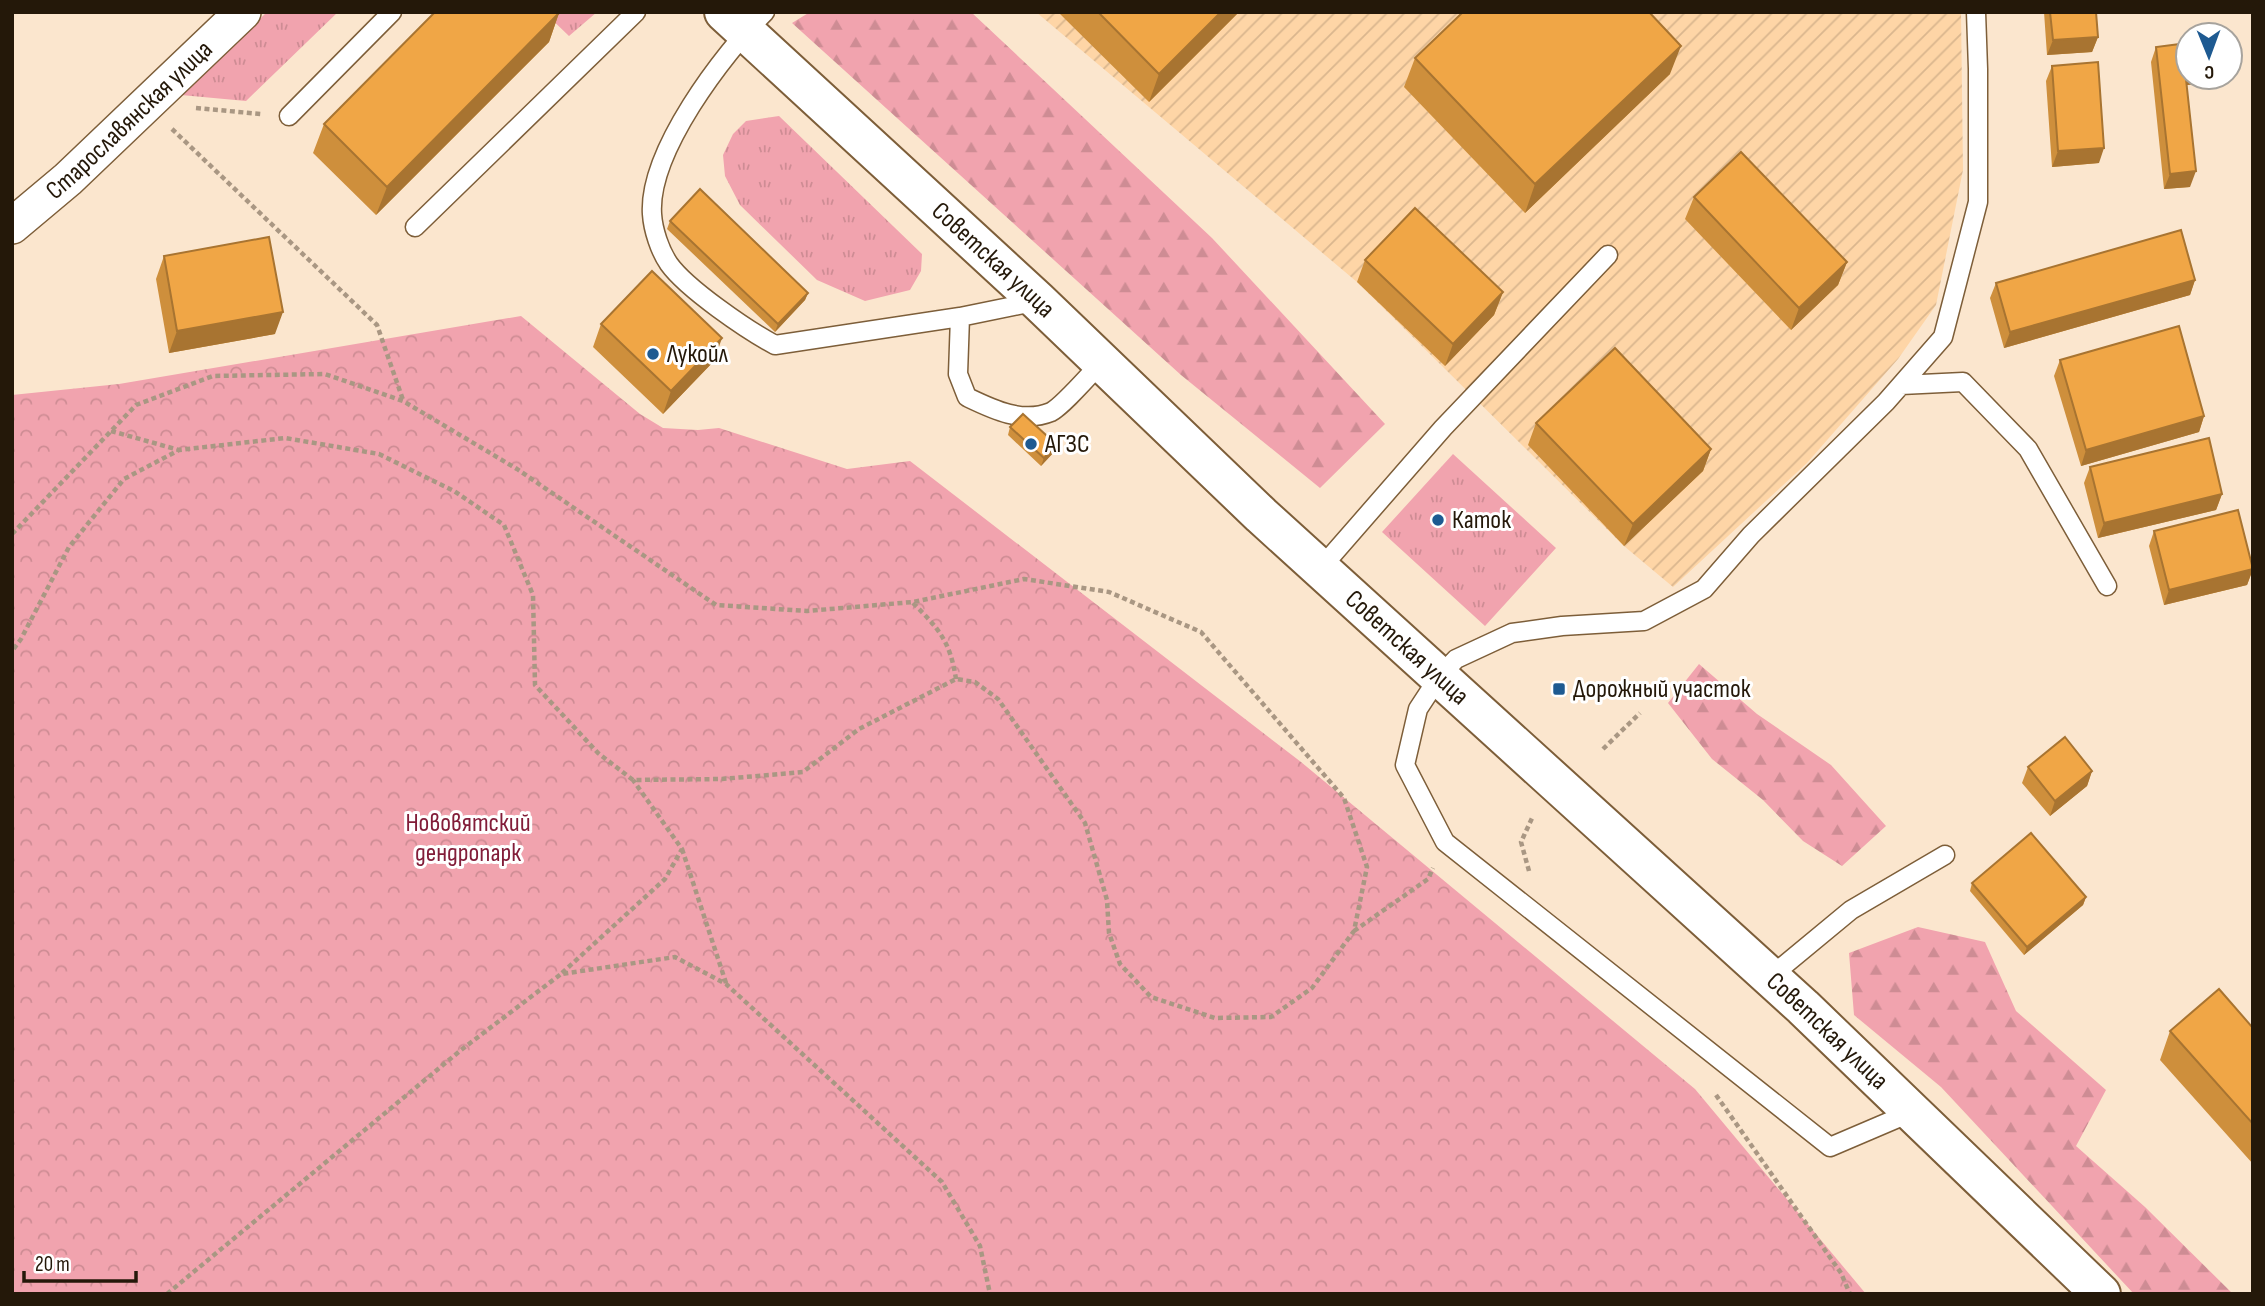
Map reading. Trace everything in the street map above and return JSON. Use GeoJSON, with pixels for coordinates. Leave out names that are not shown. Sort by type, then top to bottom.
{"type":"FeatureCollection","features":[{"type":"Feature","properties":{"kind":"main road","name":"Советская улица"},"geometry":{"type":"LineString","coordinates":[[745,19],[1320,569],[1770,977],[2095,1289]]}},
{"type":"Feature","properties":{"kind":"street","name":"Старославянская улица"},"geometry":{"type":"LineString","coordinates":[[12,226],[68,179],[243,12]]}},
{"type":"Feature","properties":{"kind":"lane"},"geometry":{"type":"LineString","coordinates":[[289,116],[392,12]]}},
{"type":"Feature","properties":{"kind":"lane"},"geometry":{"type":"LineString","coordinates":[[415,227],[636,12]]}},
{"type":"Feature","properties":{"kind":"lane"},"geometry":{"type":"LineString","coordinates":[[1912,1112],[1830,1147],[1445,842],[1405,765],[1418,709],[1439,677],[1456,659],[1512,633],[1562,626],[1644,621],[1704,589],[1751,535],[1901,385],[1944,337],[1978,202],[1976,12]]}},
{"type":"Feature","properties":{"kind":"lane"},"geometry":{"type":"LineString","coordinates":[[745,19],[670,145],[658,177],[652,213],[655,232],[668,263],[681,278],[754,333],[775,345],[960,317],[1038,301]]}},
{"type":"Feature","properties":{"kind":"lane"},"geometry":{"type":"LineString","coordinates":[[1320,569],[1443,428],[1608,255]]}},
{"type":"Feature","properties":{"kind":"lane"},"geometry":{"type":"LineString","coordinates":[[960,317],[958,374],[967,397],[998,412],[1029,416],[1052,411],[1102,362]]}},
{"type":"Feature","properties":{"kind":"lane"},"geometry":{"type":"LineString","coordinates":[[1901,385],[1963,382],[2028,449],[2106,586]]}},
{"type":"Feature","properties":{"kind":"lane"},"geometry":{"type":"LineString","coordinates":[[1770,977],[1851,910],[1945,855]]}},
{"type":"Feature","properties":{"kind":"path"},"geometry":{"type":"LineString","coordinates":[[147,104],[289,116]]}},
{"type":"Feature","properties":{"kind":"path"},"geometry":{"type":"LineString","coordinates":[[147,104],[377,325],[403,401]]}},
{"type":"Feature","properties":{"kind":"path"},"geometry":{"type":"LineString","coordinates":[[12,534],[136,405],[213,376],[325,374],[403,401],[517,469],[716,605],[807,611],[913,602],[1024,579],[1109,592],[1201,632],[1344,798],[1367,867],[1354,931]]}},
{"type":"Feature","properties":{"kind":"path"},"geometry":{"type":"LineString","coordinates":[[111,431],[179,450]]}},
{"type":"Feature","properties":{"kind":"path"},"geometry":{"type":"LineString","coordinates":[[12,651],[69,547],[124,479],[179,450],[285,438],[379,454],[454,491],[504,525],[533,595],[535,685],[598,752],[633,780],[682,849],[726,984]]}},
{"type":"Feature","properties":{"kind":"path"},"geometry":{"type":"LineString","coordinates":[[913,602],[938,628],[952,654],[956,679]]}},
{"type":"Feature","properties":{"kind":"path"},"geometry":{"type":"LineString","coordinates":[[633,780],[722,779],[803,772],[859,729],[956,679],[975,681],[998,699],[1085,824],[1107,900],[1109,933],[1120,964],[1151,998],[1215,1018],[1271,1017],[1312,988],[1354,931],[1428,879],[1445,842]]}},
{"type":"Feature","properties":{"kind":"path"},"geometry":{"type":"LineString","coordinates":[[1603,749],[1640,713]]}},
{"type":"Feature","properties":{"kind":"path"},"geometry":{"type":"LineString","coordinates":[[167,1294],[461,1050],[561,974],[665,879],[682,849]]}},
{"type":"Feature","properties":{"kind":"path"},"geometry":{"type":"LineString","coordinates":[[561,974],[675,957],[726,984],[942,1182],[980,1246],[990,1294]]}},
{"type":"Feature","properties":{"kind":"shaded area"},"geometry":{"type":"Polygon","coordinates":[[[1036,12],[1961,12],[1963,170],[1936,305],[1898,359],[1807,463],[1673,587],[1624,546],[1357,282],[1036,12]]]}},
{"type":"Feature","properties":{"kind":"green space"},"geometry":{"type":"Polygon","coordinates":[[[267,12],[338,12],[246,101],[181,95],[267,12]]]}},
{"type":"Feature","properties":{"kind":"green space"},"geometry":{"type":"Polygon","coordinates":[[[544,12],[597,12],[569,36],[544,12]]]}},
{"type":"Feature","properties":{"kind":"green space"},"geometry":{"type":"Polygon","coordinates":[[[810,12],[971,12],[1212,238],[1385,424],[1320,488],[1181,375],[792,23],[810,12]]]}},
{"type":"Feature","properties":{"kind":"green space"},"geometry":{"type":"Polygon","coordinates":[[[779,116],[922,254],[921,271],[910,290],[865,301],[817,280],[740,205],[725,176],[723,155],[733,134],[746,121],[779,116]]]}},
{"type":"Feature","properties":{"kind":"green space","name":"Нововятский дендропарк"},"geometry":{"type":"Polygon","coordinates":[[[521,316],[640,414],[663,428],[719,428],[847,469],[910,461],[1301,762],[1695,1089],[1866,1294],[12,1294],[12,395],[119,384],[521,316]]]}},
{"type":"Feature","properties":{"kind":"green space"},"geometry":{"type":"Polygon","coordinates":[[[1453,454],[1556,548],[1485,626],[1382,532],[1453,454]]]}},
{"type":"Feature","properties":{"kind":"green space"},"geometry":{"type":"Polygon","coordinates":[[[1699,664],[1757,714],[1831,765],[1886,826],[1842,866],[1803,841],[1763,800],[1712,759],[1668,703],[1699,664]]]}},
{"type":"Feature","properties":{"kind":"green space"},"geometry":{"type":"Polygon","coordinates":[[[1918,927],[1985,942],[2016,1011],[2106,1090],[2076,1146],[2145,1207],[2233,1294],[2134,1294],[1941,1087],[1854,1015],[1849,953],[1918,927]]]}},
{"type":"Feature","properties":{"kind":"building"},"geometry":{"type":"Polygon","coordinates":[[[435,12],[559,13],[387,187],[324,124],[435,12]]]}},
{"type":"Feature","properties":{"kind":"building"},"geometry":{"type":"Polygon","coordinates":[[[1098,12],[1221,12],[1159,74],[1098,12]]]}},
{"type":"Feature","properties":{"kind":"building"},"geometry":{"type":"Polygon","coordinates":[[[1463,12],[1649,12],[1681,46],[1535,184],[1415,58],[1463,12]]]}},
{"type":"Feature","properties":{"kind":"building"},"geometry":{"type":"Polygon","coordinates":[[[2050,12],[2096,12],[2098,37],[2053,40],[2050,12]]]}},
{"type":"Feature","properties":{"kind":"building"},"geometry":{"type":"Polygon","coordinates":[[[2174,45],[2174,91],[2187,91],[2196,171],[2170,174],[2156,47],[2174,45]]]}},
{"type":"Feature","properties":{"kind":"building"},"geometry":{"type":"Polygon","coordinates":[[[2098,62],[2104,148],[2058,151],[2052,66],[2098,62]]]}},
{"type":"Feature","properties":{"kind":"building"},"geometry":{"type":"Polygon","coordinates":[[[1741,152],[1847,262],[1799,308],[1694,197],[1741,152]]]}},
{"type":"Feature","properties":{"kind":"building"},"geometry":{"type":"Polygon","coordinates":[[[700,189],[808,293],[778,324],[670,221],[700,189]]]}},
{"type":"Feature","properties":{"kind":"building"},"geometry":{"type":"Polygon","coordinates":[[[1415,208],[1503,292],[1453,344],[1365,260],[1415,208]]]}},
{"type":"Feature","properties":{"kind":"building"},"geometry":{"type":"Polygon","coordinates":[[[2181,230],[2195,280],[2010,332],[1996,283],[2181,230]]]}},
{"type":"Feature","properties":{"kind":"building"},"geometry":{"type":"Polygon","coordinates":[[[269,237],[283,312],[177,331],[164,256],[269,237]]]}},
{"type":"Feature","properties":{"kind":"building","name":"Лукойл"},"geometry":{"type":"Polygon","coordinates":[[[652,271],[722,338],[671,391],[601,324],[652,271]]]}},
{"type":"Feature","properties":{"kind":"building"},"geometry":{"type":"Polygon","coordinates":[[[2179,326],[2204,416],[2086,450],[2060,360],[2179,326]]]}},
{"type":"Feature","properties":{"kind":"building"},"geometry":{"type":"Polygon","coordinates":[[[1615,348],[1711,449],[1633,524],[1536,423],[1615,348]]]}},
{"type":"Feature","properties":{"kind":"building"},"geometry":{"type":"Polygon","coordinates":[[[1023,414],[1057,445],[1044,458],[1010,427],[1023,414]]]}},
{"type":"Feature","properties":{"kind":"building"},"geometry":{"type":"Polygon","coordinates":[[[2209,438],[2222,494],[2104,523],[2090,467],[2209,438]]]}},
{"type":"Feature","properties":{"kind":"building"},"geometry":{"type":"Polygon","coordinates":[[[2238,510],[2253,569],[2169,590],[2154,531],[2238,510]]]}},
{"type":"Feature","properties":{"kind":"building"},"geometry":{"type":"Polygon","coordinates":[[[2065,737],[2092,771],[2055,801],[2028,767],[2065,737]]]}},
{"type":"Feature","properties":{"kind":"building"},"geometry":{"type":"Polygon","coordinates":[[[2031,833],[2086,897],[2027,947],[1972,883],[2031,833]]]}},
{"type":"Feature","properties":{"kind":"building"},"geometry":{"type":"Polygon","coordinates":[[[2219,989],[2253,1028],[2253,1124],[2170,1031],[2219,989]]]}},
{"type":"Feature","properties":{"kind":"place","name":"Лукойл"},"geometry":{"type":"Point","coordinates":[653,354]}},
{"type":"Feature","properties":{"kind":"place","name":"АГЗС"},"geometry":{"type":"Point","coordinates":[1031,444]}},
{"type":"Feature","properties":{"kind":"place","name":"Каток"},"geometry":{"type":"Point","coordinates":[1438,520]}},
{"type":"Feature","properties":{"kind":"place","name":"Дорожный участок"},"geometry":{"type":"Point","coordinates":[1559,689]}}]}
